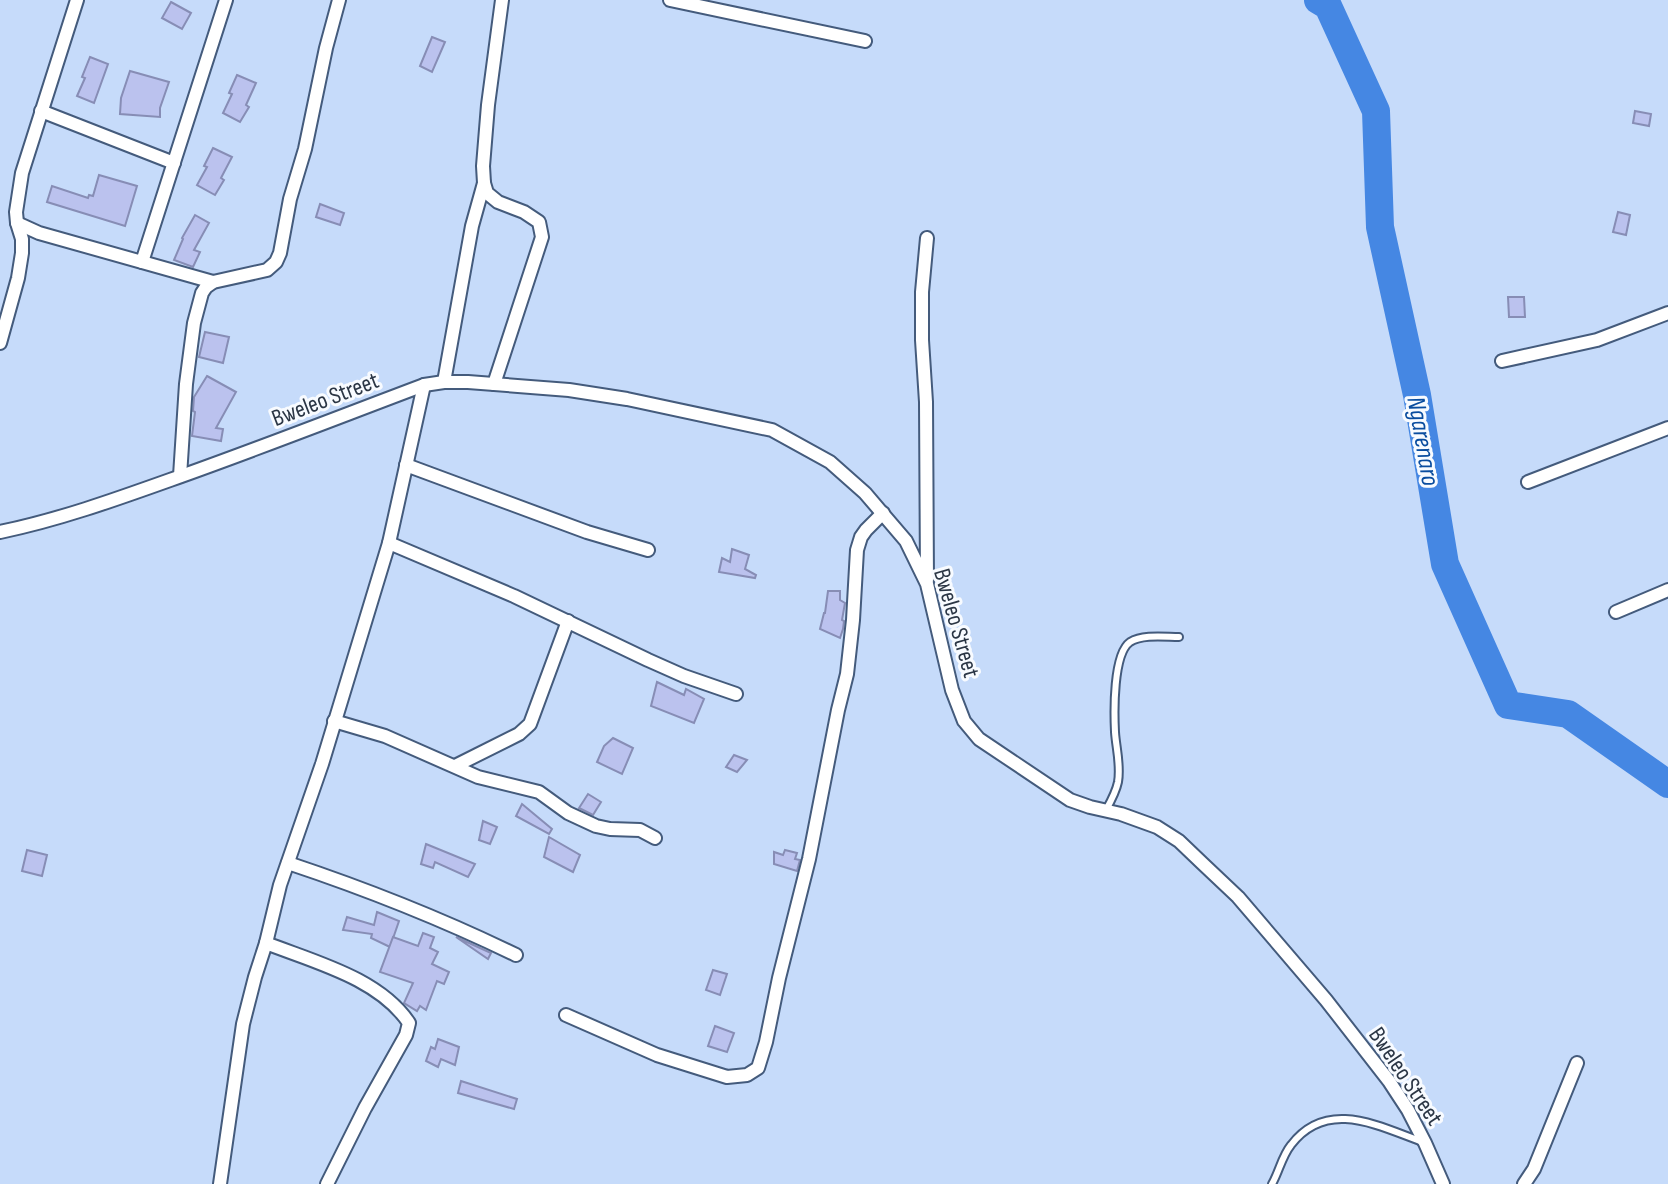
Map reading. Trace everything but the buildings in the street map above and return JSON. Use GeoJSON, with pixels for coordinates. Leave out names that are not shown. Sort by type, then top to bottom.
{"type":"FeatureCollection","features":[{"type":"Feature","properties":{"kind":"street"},"geometry":{"type":"LineString","coordinates":[[0,343],[22,253],[16,212],[22,173],[77,0]]}},
{"type":"Feature","properties":{"kind":"street"},"geometry":{"type":"LineString","coordinates":[[142,262],[226,0]]}},
{"type":"Feature","properties":{"kind":"street"},"geometry":{"type":"LineString","coordinates":[[180,476],[186,384],[194,323],[202,293],[213,282],[267,270],[276,262],[339,0]]}},
{"type":"Feature","properties":{"kind":"street"},"geometry":{"type":"LineString","coordinates":[[494,384],[542,237],[539,222],[524,212],[498,202],[487,193],[484,183],[488,105],[502,0]]}},
{"type":"Feature","properties":{"kind":"street"},"geometry":{"type":"LineString","coordinates":[[670,0],[865,41]]}},
{"type":"Feature","properties":{"kind":"street"},"geometry":{"type":"LineString","coordinates":[[41,111],[174,163]]}},
{"type":"Feature","properties":{"kind":"street"},"geometry":{"type":"LineString","coordinates":[[444,382],[472,226],[484,183]]}},
{"type":"Feature","properties":{"kind":"street"},"geometry":{"type":"LineString","coordinates":[[17,223],[39,233],[213,282]]}},
{"type":"Feature","properties":{"kind":"street"},"geometry":{"type":"LineString","coordinates":[[927,238],[922,340],[926,402],[927,584]]}},
{"type":"Feature","properties":{"kind":"street"},"geometry":{"type":"LineString","coordinates":[[1502,361],[1597,340],[1668,313]]}},
{"type":"Feature","properties":{"kind":"street","name":"Bweleo Street"},"geometry":{"type":"LineString","coordinates":[[0,532],[98,505],[424,385],[444,382],[602,394],[772,430],[830,462],[865,493],[906,541],[927,584],[952,690],[964,721],[979,739],[1061,794],[1090,807],[1157,827],[1179,841],[1238,897],[1326,1000],[1389,1081],[1408,1110],[1443,1184]]}},
{"type":"Feature","properties":{"kind":"street"},"geometry":{"type":"LineString","coordinates":[[220,1184],[243,1024],[255,977],[389,543],[424,385]]}},
{"type":"Feature","properties":{"kind":"street"},"geometry":{"type":"LineString","coordinates":[[1528,482],[1668,428]]}},
{"type":"Feature","properties":{"kind":"street"},"geometry":{"type":"LineString","coordinates":[[406,465],[587,532],[648,550]]}},
{"type":"Feature","properties":{"kind":"street"},"geometry":{"type":"LineString","coordinates":[[566,1015],[657,1055],[727,1077],[747,1075],[758,1068],[809,859],[847,674],[857,550],[861,537],[883,513]]}},
{"type":"Feature","properties":{"kind":"street"},"geometry":{"type":"LineString","coordinates":[[389,543],[501,590],[684,676],[736,694]]}},
{"type":"Feature","properties":{"kind":"street"},"geometry":{"type":"LineString","coordinates":[[1616,612],[1668,590]]}},
{"type":"Feature","properties":{"kind":"street"},"geometry":{"type":"LineString","coordinates":[[455,766],[519,734],[530,724],[568,621]]}},
{"type":"Feature","properties":{"kind":"street"},"geometry":{"type":"LineString","coordinates":[[334,721],[385,736],[478,777],[539,792],[568,813],[596,826],[640,830],[655,838]]}},
{"type":"Feature","properties":{"kind":"street"},"geometry":{"type":"LineString","coordinates":[[288,863],[414,909],[516,955]]}},
{"type":"Feature","properties":{"kind":"street"},"geometry":{"type":"LineString","coordinates":[[266,943],[373,988],[393,1003],[409,1023],[406,1035],[327,1184]]}},
{"type":"Feature","properties":{"kind":"street"},"geometry":{"type":"LineString","coordinates":[[1524,1184],[1534,1169],[1577,1063]]}},
{"type":"Feature","properties":{"kind":"lane"},"geometry":{"type":"LineString","coordinates":[[1106,810],[1118,782],[1115,731],[1117,665],[1122,653],[1130,642],[1146,637],[1179,637]]}},
{"type":"Feature","properties":{"kind":"lane"},"geometry":{"type":"LineString","coordinates":[[1272,1184],[1290,1146],[1307,1129],[1329,1118],[1360,1120],[1425,1143]]}},
{"type":"Feature","properties":{"kind":"waterway","name":"Ngarenaro"},"geometry":{"type":"LineString","coordinates":[[1318,0],[1328,6],[1376,111],[1380,227],[1417,395],[1445,564],[1508,705],[1568,714],[1668,784]]}}]}
